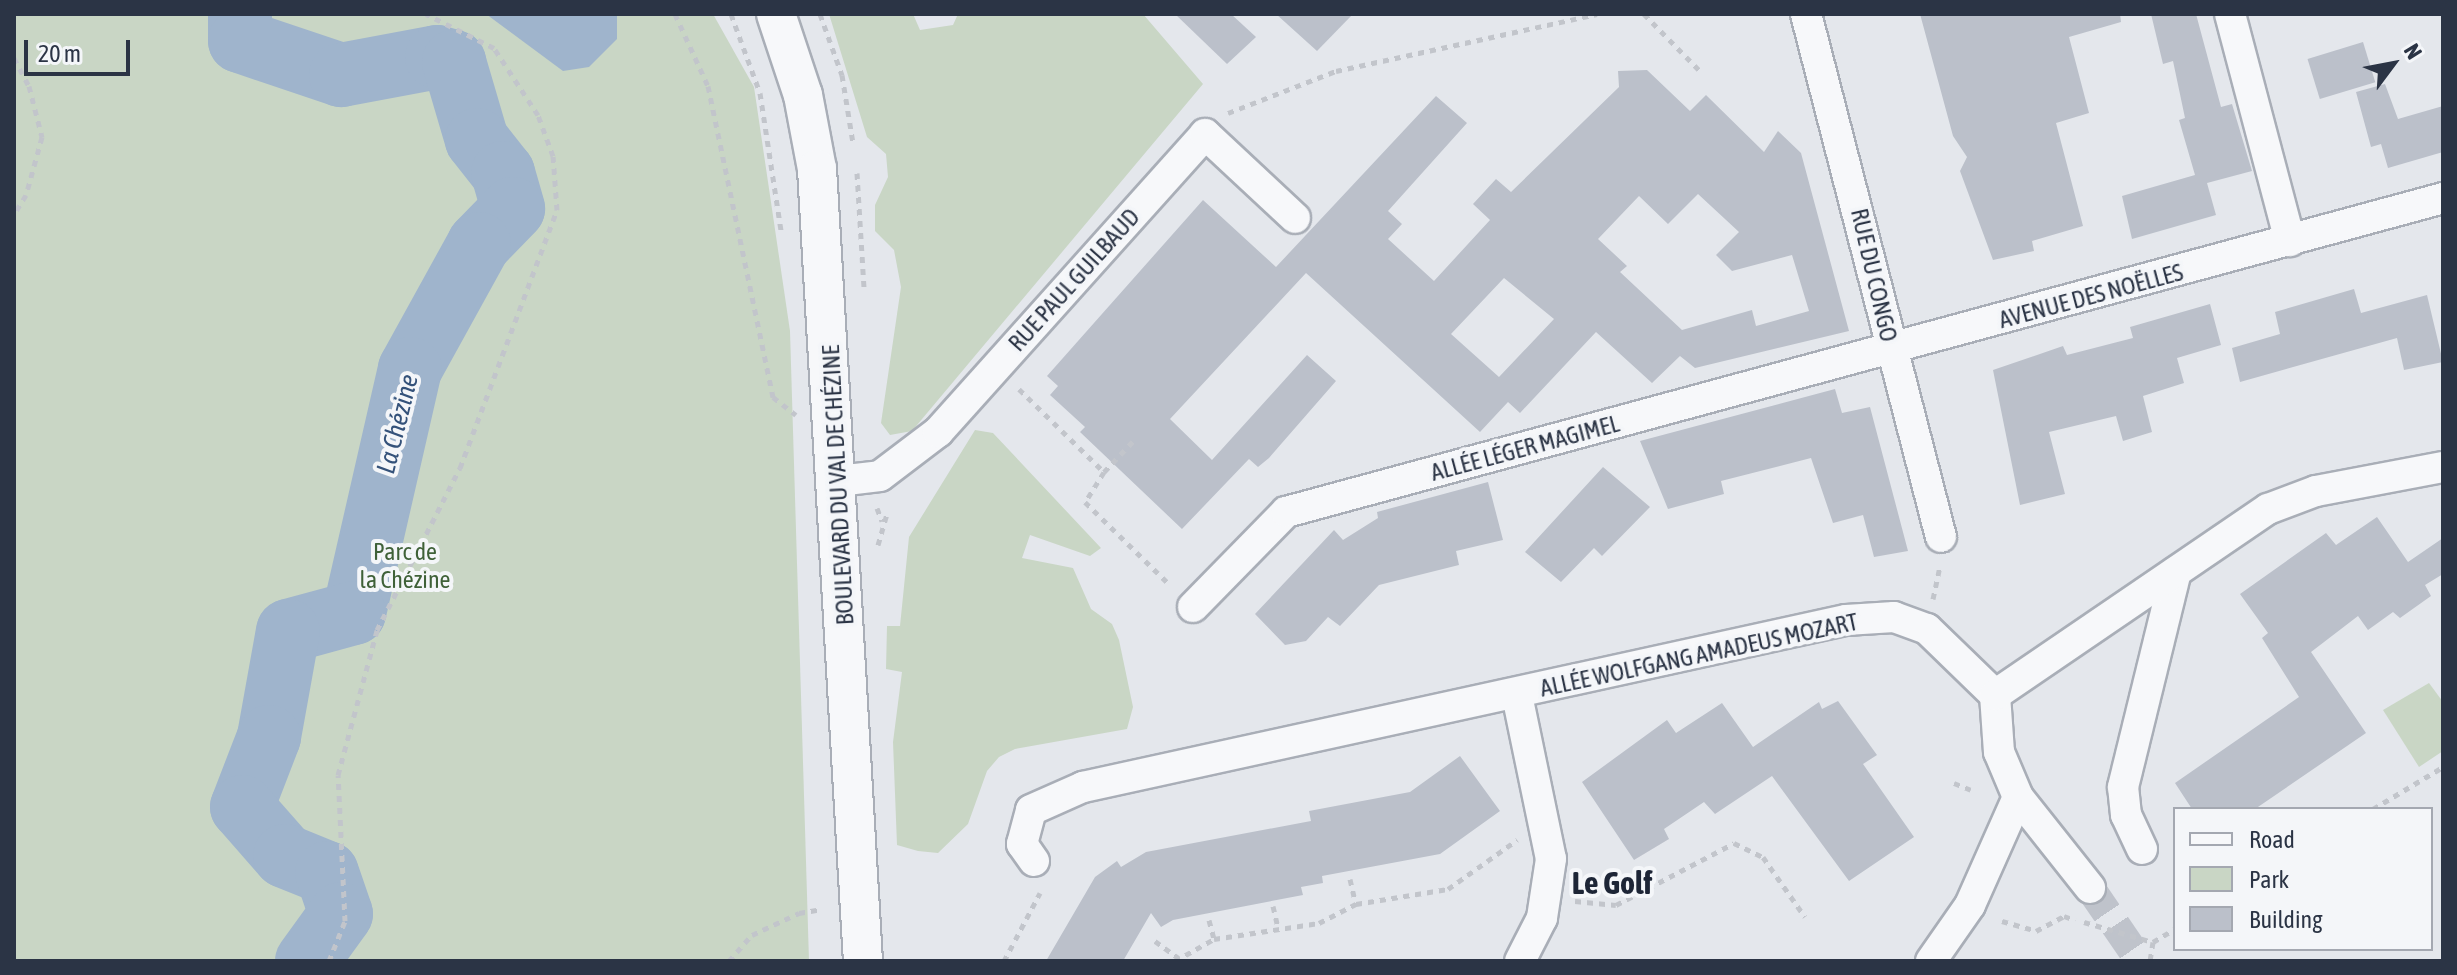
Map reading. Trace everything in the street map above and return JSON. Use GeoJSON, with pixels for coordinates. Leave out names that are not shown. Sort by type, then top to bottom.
{"type":"FeatureCollection","features":[{"type":"Feature","properties":{"kind":"street","name":"BOULEVARD DU VAL DE CHÉZINE"},"geometry":{"type":"LineString","coordinates":[[776,14],[803,95],[817,169],[838,481],[863,961]]}},
{"type":"Feature","properties":{"kind":"street","name":"RUE DU CONGO"},"geometry":{"type":"LineString","coordinates":[[1806,14],[1941,537]]}},
{"type":"Feature","properties":{"kind":"street"},"geometry":{"type":"LineString","coordinates":[[2230,14],[2290,241]]}},
{"type":"Feature","properties":{"kind":"street","name":"RUE PAUL GUILBAUD"},"geometry":{"type":"LineString","coordinates":[[838,481],[880,476],[929,440],[1205,134]]}},
{"type":"Feature","properties":{"kind":"street"},"geometry":{"type":"LineString","coordinates":[[1205,134],[1295,218]]}},
{"type":"Feature","properties":{"kind":"street","name":"AVENUE DES NOËLLES"},"geometry":{"type":"LineString","coordinates":[[1892,351],[2443,198]]}},
{"type":"Feature","properties":{"kind":"street","name":"ALLÉE LÉGER MAGIMEL"},"geometry":{"type":"LineString","coordinates":[[1193,607],[1286,512],[1892,351]]}},
{"type":"Feature","properties":{"kind":"street"},"geometry":{"type":"LineString","coordinates":[[2090,888],[2018,797],[1999,752],[1995,695],[2268,509],[2296,497],[2443,467]]}},
{"type":"Feature","properties":{"kind":"street"},"geometry":{"type":"LineString","coordinates":[[2142,849],[2126,815],[2123,787],[2176,572]]}},
{"type":"Feature","properties":{"kind":"street","name":"ALLÉE WOLFGANG AMADEUS MOZART"},"geometry":{"type":"LineString","coordinates":[[1034,861],[1022,844],[1031,810],[1059,795],[1846,620],[1894,617],[1927,629],[1995,695]]}},
{"type":"Feature","properties":{"kind":"street"},"geometry":{"type":"LineString","coordinates":[[1517,695],[1551,859],[1546,899],[1520,961]]}},
{"type":"Feature","properties":{"kind":"street"},"geometry":{"type":"LineString","coordinates":[[1931,961],[1970,905],[2018,797]]}},
{"type":"Feature","properties":{"kind":"path"},"geometry":{"type":"LineString","coordinates":[[329,961],[345,921],[338,775],[377,630],[460,468],[557,210],[553,156],[538,115],[494,48],[426,14]]}},
{"type":"Feature","properties":{"kind":"path"},"geometry":{"type":"LineString","coordinates":[[675,14],[708,86],[773,397],[797,415]]}},
{"type":"Feature","properties":{"kind":"path"},"geometry":{"type":"LineString","coordinates":[[731,14],[760,93],[782,239]]}},
{"type":"Feature","properties":{"kind":"path"},"geometry":{"type":"LineString","coordinates":[[1205,134],[1234,109],[1312,78],[1597,14]]}},
{"type":"Feature","properties":{"kind":"path"},"geometry":{"type":"LineString","coordinates":[[1644,14],[1700,71]]}},
{"type":"Feature","properties":{"kind":"path"},"geometry":{"type":"LineString","coordinates":[[14,58],[29,86],[42,137],[26,195],[14,214]]}},
{"type":"Feature","properties":{"kind":"path"},"geometry":{"type":"LineString","coordinates":[[1009,380],[1104,472]]}},
{"type":"Feature","properties":{"kind":"path"},"geometry":{"type":"LineString","coordinates":[[796,401],[797,431]]}},
{"type":"Feature","properties":{"kind":"path"},"geometry":{"type":"LineString","coordinates":[[1136,438],[1085,498],[1090,509],[1193,607]]}},
{"type":"Feature","properties":{"kind":"path"},"geometry":{"type":"LineString","coordinates":[[1927,629],[1940,571],[1941,537]]}},
{"type":"Feature","properties":{"kind":"path"},"geometry":{"type":"LineString","coordinates":[[2376,807],[2443,767]]}},
{"type":"Feature","properties":{"kind":"path"},"geometry":{"type":"LineString","coordinates":[[1954,783],[1971,790]]}},
{"type":"Feature","properties":{"kind":"path"},"geometry":{"type":"LineString","coordinates":[[1155,941],[1177,960],[1214,939],[1319,923],[1356,904],[1448,889],[1543,821]]}},
{"type":"Feature","properties":{"kind":"path"},"geometry":{"type":"LineString","coordinates":[[1546,899],[1616,905],[1734,843],[1763,857],[1805,917]]}},
{"type":"Feature","properties":{"kind":"path"},"geometry":{"type":"LineString","coordinates":[[1004,961],[1040,895],[1034,861]]}},
{"type":"Feature","properties":{"kind":"path"},"geometry":{"type":"LineString","coordinates":[[1350,879],[1356,904]]}},
{"type":"Feature","properties":{"kind":"path"},"geometry":{"type":"LineString","coordinates":[[820,893],[822,918]]}},
{"type":"Feature","properties":{"kind":"path"},"geometry":{"type":"LineString","coordinates":[[1273,906],[1278,928]]}},
{"type":"Feature","properties":{"kind":"path"},"geometry":{"type":"LineString","coordinates":[[729,961],[752,935],[799,913],[821,909]]}},
{"type":"Feature","properties":{"kind":"path"},"geometry":{"type":"LineString","coordinates":[[2002,921],[2036,931],[2064,916],[2153,942],[2173,930]]}},
{"type":"Feature","properties":{"kind":"path"},"geometry":{"type":"LineString","coordinates":[[1209,920],[1214,939]]}},
{"type":"Feature","properties":{"kind":"path"},"geometry":{"type":"LineString","coordinates":[[2150,961],[2153,942]]}},
{"type":"Feature","properties":{"kind":"green space","name":"Parc de la Chézine"},"geometry":{"type":"Polygon","coordinates":[[[14,14],[713,14],[754,87],[790,331],[809,961],[14,961],[14,14]]]}},
{"type":"Feature","properties":{"kind":"green space"},"geometry":{"type":"Polygon","coordinates":[[[829,14],[913,14],[920,30],[953,25],[958,14],[1143,14],[1203,84],[912,431],[890,435],[881,423],[901,287],[894,250],[875,231],[875,205],[888,177],[886,154],[867,137],[829,14]]]}},
{"type":"Feature","properties":{"kind":"green space"},"geometry":{"type":"Polygon","coordinates":[[[975,430],[993,433],[1101,548],[1090,556],[1030,535],[1022,558],[1073,568],[1091,609],[1112,624],[1119,640],[1133,707],[1127,729],[1015,749],[999,757],[987,771],[968,824],[938,853],[918,851],[897,845],[893,742],[902,672],[886,669],[887,626],[900,626],[909,537],[975,430]]]}},
{"type":"Feature","properties":{"kind":"green space"},"geometry":{"type":"Polygon","coordinates":[[[2429,683],[2443,702],[2443,751],[2419,767],[2383,710],[2429,683]]]}},
{"type":"Feature","properties":{"kind":"water"},"geometry":{"type":"Polygon","coordinates":[[[486,14],[617,14],[617,39],[589,67],[563,71],[486,14]]]}},
{"type":"Feature","properties":{"kind":"building"},"geometry":{"type":"Polygon","coordinates":[[[1175,14],[1231,14],[1256,37],[1227,64],[1175,14]]]}},
{"type":"Feature","properties":{"kind":"building"},"geometry":{"type":"Polygon","coordinates":[[[1276,14],[1353,14],[1317,51],[1276,14]]]}},
{"type":"Feature","properties":{"kind":"building"},"geometry":{"type":"Polygon","coordinates":[[[1920,14],[2120,14],[2121,22],[2069,37],[2089,113],[2056,123],[2083,226],[2032,241],[2034,251],[1993,260],[1960,171],[1967,157],[1953,136],[1920,14]]]}},
{"type":"Feature","properties":{"kind":"building"},"geometry":{"type":"Polygon","coordinates":[[[2151,14],[2196,14],[2221,107],[2232,104],[2252,171],[2207,183],[2216,215],[2132,239],[2122,196],[2195,175],[2179,120],[2185,118],[2173,61],[2163,64],[2151,14]]]}},
{"type":"Feature","properties":{"kind":"building"},"geometry":{"type":"Polygon","coordinates":[[[2363,42],[2375,82],[2320,99],[2308,59],[2363,42]]]}},
{"type":"Feature","properties":{"kind":"building"},"geometry":{"type":"Polygon","coordinates":[[[1647,70],[1690,111],[1706,95],[1764,152],[1778,131],[1801,153],[1849,331],[1695,368],[1680,356],[1652,383],[1596,332],[1520,413],[1508,402],[1480,432],[1306,273],[1170,419],[1212,460],[1307,355],[1336,381],[1269,458],[1258,467],[1249,459],[1182,529],[1080,432],[1085,427],[1050,395],[1058,386],[1047,376],[1203,200],[1276,267],[1436,96],[1467,123],[1388,211],[1402,224],[1388,239],[1434,281],[1490,220],[1473,204],[1496,179],[1511,192],[1619,87],[1618,71],[1647,70]],[[1698,194],[1668,224],[1639,196],[1598,239],[1627,266],[1620,272],[1682,330],[1752,310],[1756,326],[1809,311],[1792,255],[1732,271],[1716,255],[1739,232],[1698,194]],[[1504,278],[1451,334],[1499,377],[1554,319],[1504,278]]]}},
{"type":"Feature","properties":{"kind":"building"},"geometry":{"type":"Polygon","coordinates":[[[2385,84],[2398,119],[2443,106],[2443,152],[2388,168],[2381,144],[2371,147],[2356,92],[2385,84]]]}},
{"type":"Feature","properties":{"kind":"building"},"geometry":{"type":"Polygon","coordinates":[[[2354,289],[2361,313],[2427,295],[2443,362],[2404,370],[2397,338],[2240,382],[2232,348],[2280,334],[2275,312],[2354,289]]]}},
{"type":"Feature","properties":{"kind":"building"},"geometry":{"type":"Polygon","coordinates":[[[2210,304],[2221,345],[2177,358],[2184,383],[2143,396],[2152,432],[2123,441],[2116,416],[2049,432],[2065,494],[2020,505],[1993,370],[2063,346],[2067,355],[2133,338],[2130,327],[2210,304]]]}},
{"type":"Feature","properties":{"kind":"building"},"geometry":{"type":"Polygon","coordinates":[[[1835,389],[1842,413],[1870,407],[1908,551],[1874,557],[1863,515],[1833,523],[1811,458],[1721,481],[1724,494],[1668,509],[1640,441],[1835,389]]]}},
{"type":"Feature","properties":{"kind":"building"},"geometry":{"type":"Polygon","coordinates":[[[1603,467],[1650,507],[1602,556],[1594,548],[1561,582],[1525,552],[1603,467]]]}},
{"type":"Feature","properties":{"kind":"building"},"geometry":{"type":"Polygon","coordinates":[[[1488,482],[1503,540],[1456,551],[1459,565],[1379,585],[1340,626],[1328,617],[1306,641],[1285,645],[1255,614],[1334,530],[1343,540],[1378,518],[1377,512],[1488,482]]]}},
{"type":"Feature","properties":{"kind":"building"},"geometry":{"type":"Polygon","coordinates":[[[2377,517],[2408,562],[2443,538],[2443,574],[2425,585],[2431,596],[2400,618],[2393,612],[2368,630],[2358,616],[2311,652],[2366,733],[2258,807],[2191,807],[2175,783],[2299,697],[2262,638],[2268,633],[2240,594],[2326,533],[2336,545],[2377,517]]]}},
{"type":"Feature","properties":{"kind":"building"},"geometry":{"type":"Polygon","coordinates":[[[1838,701],[1877,755],[1863,764],[1914,837],[1849,881],[1772,776],[1715,814],[1704,802],[1664,829],[1669,839],[1634,860],[1582,782],[1667,720],[1676,733],[1722,703],[1753,747],[1819,702],[1822,709],[1838,701]]]}},
{"type":"Feature","properties":{"kind":"building"},"geometry":{"type":"Polygon","coordinates":[[[1460,756],[1500,811],[1440,854],[1322,876],[1323,883],[1301,887],[1303,895],[1173,920],[1161,927],[1151,913],[1123,961],[1046,961],[1095,877],[1117,861],[1121,867],[1146,852],[1311,821],[1309,811],[1410,792],[1460,756]]]}},
{"type":"Feature","properties":{"kind":"waterway","name":"La Chézine"},"geometry":{"type":"LineString","coordinates":[[240,14],[240,41],[341,75],[437,57],[454,62],[477,140],[503,173],[513,209],[479,244],[410,369],[354,613],[288,631],[269,737],[242,807],[285,856],[327,873],[341,914],[307,961]]}},
{"type":"Feature","properties":{"kind":"tunnel"},"geometry":{"type":"LineString","coordinates":[[2090,888],[2140,961]]}},
{"type":"Feature","properties":{"kind":"district","name":"Le Golf"},"geometry":{"type":"Point","coordinates":[1612,883]}}]}
